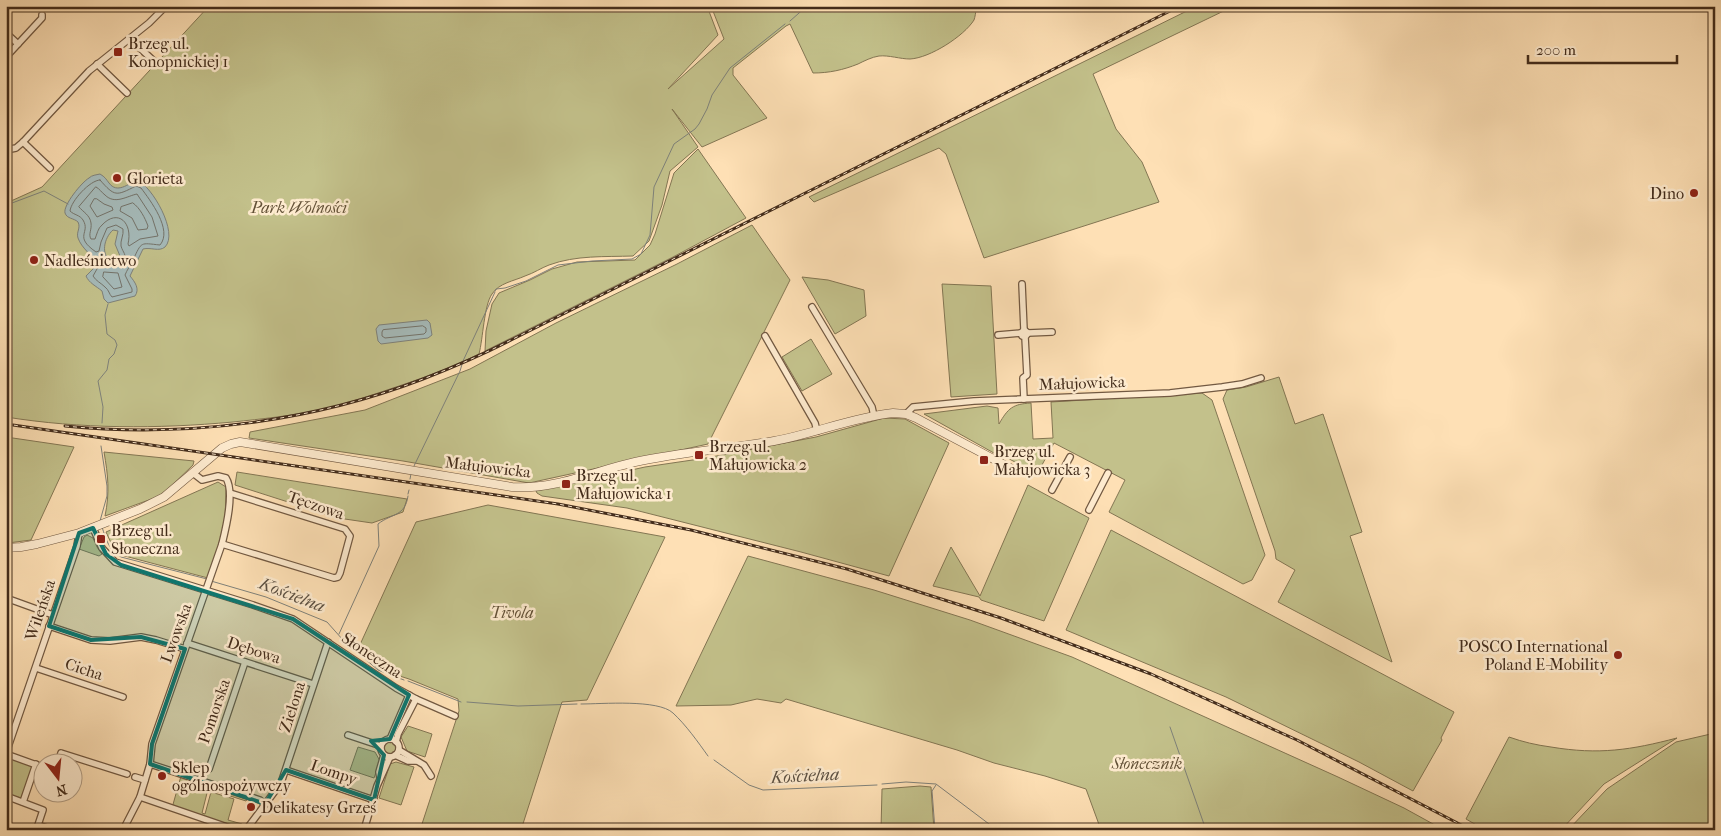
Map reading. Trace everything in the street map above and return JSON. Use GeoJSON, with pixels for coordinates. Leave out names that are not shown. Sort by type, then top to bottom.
{"type":"FeatureCollection","features":[{"type":"Feature","properties":{"kind":"street"},"geometry":{"type":"LineString","coordinates":[[6,150],[16,148],[23,142],[97,64],[130,38],[163,7]]}},
{"type":"Feature","properties":{"kind":"street"},"geometry":{"type":"LineString","coordinates":[[6,56],[42,18],[42,15]]}},
{"type":"Feature","properties":{"kind":"street"},"geometry":{"type":"LineString","coordinates":[[6,33],[18,44]]}},
{"type":"Feature","properties":{"kind":"street"},"geometry":{"type":"LineString","coordinates":[[130,38],[156,63]]}},
{"type":"Feature","properties":{"kind":"street"},"geometry":{"type":"LineString","coordinates":[[97,64],[127,93]]}},
{"type":"Feature","properties":{"kind":"street"},"geometry":{"type":"LineString","coordinates":[[23,142],[50,168]]}},
{"type":"Feature","properties":{"kind":"street"},"geometry":{"type":"LineString","coordinates":[[1022,284],[1027,375],[1023,378],[1024,399]]}},
{"type":"Feature","properties":{"kind":"street"},"geometry":{"type":"LineString","coordinates":[[812,307],[872,407],[874,416]]}},
{"type":"Feature","properties":{"kind":"street"},"geometry":{"type":"LineString","coordinates":[[998,335],[1052,332]]}},
{"type":"Feature","properties":{"kind":"street"},"geometry":{"type":"LineString","coordinates":[[765,336],[815,423],[817,431]]}},
{"type":"Feature","properties":{"kind":"street","name":"Małujowicka"},"geometry":{"type":"LineString","coordinates":[[906,414],[913,407],[974,400],[1170,393],[1242,384],[1261,378]]}},
{"type":"Feature","properties":{"kind":"street","name":"Małujowicka"},"geometry":{"type":"LineString","coordinates":[[6,548],[37,544],[99,526],[158,501],[222,448],[240,442],[512,487],[536,487],[637,462],[774,441],[893,413],[906,414],[940,430],[1018,472]]}},
{"type":"Feature","properties":{"kind":"street"},"geometry":{"type":"LineString","coordinates":[[1052,490],[1070,457]]}},
{"type":"Feature","properties":{"kind":"street"},"geometry":{"type":"LineString","coordinates":[[193,473],[202,480],[218,476],[226,478],[230,493]]}},
{"type":"Feature","properties":{"kind":"street"},"geometry":{"type":"LineString","coordinates":[[1089,510],[1108,474]]}},
{"type":"Feature","properties":{"kind":"street","name":"Lwowska"},"geometry":{"type":"LineString","coordinates":[[123,830],[140,797],[150,764],[152,744],[222,544],[227,522],[230,493]]}},
{"type":"Feature","properties":{"kind":"street","name":"Tęczowa"},"geometry":{"type":"LineString","coordinates":[[222,544],[334,578],[340,573],[350,536],[346,529],[230,493]]}},
{"type":"Feature","properties":{"kind":"street","name":"Słoneczna"},"geometry":{"type":"LineString","coordinates":[[99,526],[102,548],[115,562],[282,614],[293,619],[409,695],[455,716]]}},
{"type":"Feature","properties":{"kind":"street","name":"Wileńska"},"geometry":{"type":"LineString","coordinates":[[6,753],[36,668],[79,532]]}},
{"type":"Feature","properties":{"kind":"street"},"geometry":{"type":"LineString","coordinates":[[6,598],[53,615]]}},
{"type":"Feature","properties":{"kind":"street","name":"Dębowa"},"geometry":{"type":"LineString","coordinates":[[49,626],[91,640],[110,641],[141,638],[186,646],[314,684]]}},
{"type":"Feature","properties":{"kind":"street","name":"Zielona"},"geometry":{"type":"LineString","coordinates":[[246,830],[281,783],[328,642]]}},
{"type":"Feature","properties":{"kind":"street","name":"Pomorska"},"geometry":{"type":"LineString","coordinates":[[209,769],[245,662]]}},
{"type":"Feature","properties":{"kind":"street","name":"Cicha"},"geometry":{"type":"LineString","coordinates":[[36,668],[123,697]]}},
{"type":"Feature","properties":{"kind":"street"},"geometry":{"type":"LineString","coordinates":[[364,830],[380,778],[392,755],[393,740],[409,695]]}},
{"type":"Feature","properties":{"kind":"street"},"geometry":{"type":"LineString","coordinates":[[416,699],[398,734],[393,740],[384,741],[381,751],[408,761],[416,761],[427,768],[431,776]]}},
{"type":"Feature","properties":{"kind":"street"},"geometry":{"type":"LineString","coordinates":[[348,735],[381,746]]}},
{"type":"Feature","properties":{"kind":"street"},"geometry":{"type":"LineString","coordinates":[[6,753],[32,763]]}},
{"type":"Feature","properties":{"kind":"street"},"geometry":{"type":"LineString","coordinates":[[82,760],[127,774]]}},
{"type":"Feature","properties":{"kind":"street"},"geometry":{"type":"LineString","coordinates":[[150,764],[206,779],[260,800],[265,804]]}},
{"type":"Feature","properties":{"kind":"street","name":"Lompy"},"geometry":{"type":"LineString","coordinates":[[286,770],[374,800]]}},
{"type":"Feature","properties":{"kind":"street"},"geometry":{"type":"LineString","coordinates":[[23,802],[32,776]]}},
{"type":"Feature","properties":{"kind":"street"},"geometry":{"type":"LineString","coordinates":[[134,777],[145,780]]}},
{"type":"Feature","properties":{"kind":"street"},"geometry":{"type":"LineString","coordinates":[[6,796],[43,810],[38,824],[53,830]]}},
{"type":"Feature","properties":{"kind":"street"},"geometry":{"type":"LineString","coordinates":[[140,797],[236,830]]}},
{"type":"Feature","properties":{"kind":"highlighted area"},"geometry":{"type":"Polygon","coordinates":[[[93,528],[106,554],[121,565],[293,619],[409,695],[390,739],[371,741],[384,755],[374,800],[286,770],[265,804],[150,764],[152,744],[185,649],[141,637],[91,640],[49,626],[79,533],[93,528]]]}},
{"type":"Feature","properties":{"kind":"green space","name":"Park Wolności"},"geometry":{"type":"Polygon","coordinates":[[[209,6],[707,6],[718,35],[668,89],[724,39],[711,6],[980,6],[976,8],[974,20],[963,33],[927,55],[910,59],[879,56],[836,71],[813,73],[790,24],[786,26],[733,68],[733,75],[767,118],[702,147],[672,109],[698,147],[670,171],[662,205],[649,241],[633,256],[591,257],[559,262],[499,287],[489,299],[479,354],[449,367],[409,383],[339,405],[298,414],[254,420],[176,426],[119,427],[62,424],[6,417],[6,199],[11,201],[42,187],[209,6]]]}},
{"type":"Feature","properties":{"kind":"green space"},"geometry":{"type":"Polygon","coordinates":[[[1197,6],[1234,6],[1093,74],[1116,129],[1142,162],[1159,202],[984,258],[946,154],[939,148],[814,202],[809,197],[1197,6]]]}},
{"type":"Feature","properties":{"kind":"green space"},"geometry":{"type":"Polygon","coordinates":[[[698,149],[746,218],[673,257],[485,351],[486,331],[492,304],[499,293],[552,269],[577,262],[635,260],[650,245],[655,234],[674,173],[698,149]]]}},
{"type":"Feature","properties":{"kind":"green space"},"geometry":{"type":"Polygon","coordinates":[[[752,225],[790,280],[708,444],[529,483],[403,461],[249,438],[250,432],[365,410],[470,369],[556,323],[752,225]]]}},
{"type":"Feature","properties":{"kind":"green space"},"geometry":{"type":"Polygon","coordinates":[[[802,277],[828,280],[864,290],[866,316],[835,334],[802,277]]]}},
{"type":"Feature","properties":{"kind":"green space"},"geometry":{"type":"Polygon","coordinates":[[[942,284],[991,286],[997,394],[951,397],[942,284]]]}},
{"type":"Feature","properties":{"kind":"green space"},"geometry":{"type":"Polygon","coordinates":[[[811,339],[832,374],[802,391],[782,357],[811,339]]]}},
{"type":"Feature","properties":{"kind":"green space"},"geometry":{"type":"Polygon","coordinates":[[[1279,377],[1295,424],[1323,414],[1362,532],[1350,536],[1392,662],[1278,602],[1295,570],[1276,559],[1275,551],[1223,399],[1227,390],[1246,387],[1279,377]]]}},
{"type":"Feature","properties":{"kind":"green space"},"geometry":{"type":"Polygon","coordinates":[[[1202,393],[1212,400],[1265,555],[1252,580],[1243,584],[1109,512],[1125,480],[1054,443],[1037,474],[1002,455],[1001,457],[924,414],[987,406],[998,408],[999,424],[1005,414],[1015,406],[1031,403],[1033,439],[1053,438],[1051,402],[1202,393]]]}},
{"type":"Feature","properties":{"kind":"green space"},"geometry":{"type":"Polygon","coordinates":[[[884,418],[905,419],[949,443],[889,576],[627,508],[542,496],[536,491],[645,467],[706,458],[816,437],[884,418]]]}},
{"type":"Feature","properties":{"kind":"green space"},"geometry":{"type":"Polygon","coordinates":[[[6,437],[74,447],[31,540],[8,543],[6,543],[6,437]]]}},
{"type":"Feature","properties":{"kind":"green space"},"geometry":{"type":"Polygon","coordinates":[[[104,452],[194,461],[193,465],[157,497],[105,516],[108,484],[104,452]]]}},
{"type":"Feature","properties":{"kind":"green space"},"geometry":{"type":"Polygon","coordinates":[[[237,472],[407,499],[403,512],[372,523],[338,518],[235,485],[237,472]]]}},
{"type":"Feature","properties":{"kind":"green space"},"geometry":{"type":"Polygon","coordinates":[[[218,482],[226,487],[225,523],[221,543],[208,578],[121,555],[112,545],[106,532],[218,482]]]}},
{"type":"Feature","properties":{"kind":"green space"},"geometry":{"type":"Polygon","coordinates":[[[1028,485],[1089,518],[1044,621],[981,600],[979,597],[933,586],[951,547],[980,596],[1028,485]]]}},
{"type":"Feature","properties":{"kind":"green space","name":"Tivola"},"geometry":{"type":"Polygon","coordinates":[[[488,505],[665,537],[587,700],[562,702],[521,830],[420,830],[459,711],[458,699],[409,679],[378,669],[358,649],[416,522],[488,505]]]}},
{"type":"Feature","properties":{"kind":"green space"},"geometry":{"type":"Polygon","coordinates":[[[1111,530],[1454,712],[1441,738],[1442,740],[1413,791],[1359,762],[1226,697],[1066,630],[1111,530]]]}},
{"type":"Feature","properties":{"kind":"green space"},"geometry":{"type":"Polygon","coordinates":[[[87,535],[93,538],[102,554],[99,556],[79,549],[84,537],[87,535]]]}},
{"type":"Feature","properties":{"kind":"green space","name":"Słonecznik"},"geometry":{"type":"Polygon","coordinates":[[[748,556],[874,590],[970,620],[1072,657],[1338,777],[1404,808],[1444,830],[1101,830],[1086,789],[994,763],[957,750],[786,699],[781,703],[757,699],[731,705],[676,706],[748,556]]]}},
{"type":"Feature","properties":{"kind":"green space"},"geometry":{"type":"Polygon","coordinates":[[[408,726],[432,734],[425,757],[407,751],[401,737],[408,726]]]}},
{"type":"Feature","properties":{"kind":"green space"},"geometry":{"type":"Polygon","coordinates":[[[1715,733],[1715,830],[1568,830],[1607,789],[1676,742],[1715,733]]]}},
{"type":"Feature","properties":{"kind":"green space"},"geometry":{"type":"Polygon","coordinates":[[[1509,737],[1545,746],[1584,751],[1615,750],[1645,746],[1677,738],[1604,784],[1561,830],[1485,830],[1466,819],[1509,737]]]}},
{"type":"Feature","properties":{"kind":"green space"},"geometry":{"type":"Polygon","coordinates":[[[390,742],[396,748],[390,754],[384,748],[390,742]]]}},
{"type":"Feature","properties":{"kind":"green space"},"geometry":{"type":"Polygon","coordinates":[[[358,747],[375,752],[380,761],[374,778],[350,770],[358,747]]]}},
{"type":"Feature","properties":{"kind":"green space"},"geometry":{"type":"Polygon","coordinates":[[[7,757],[32,766],[21,798],[6,794],[7,757]]]}},
{"type":"Feature","properties":{"kind":"green space"},"geometry":{"type":"Polygon","coordinates":[[[396,762],[414,767],[401,805],[379,798],[390,764],[396,762]]]}},
{"type":"Feature","properties":{"kind":"green space"},"geometry":{"type":"Polygon","coordinates":[[[181,776],[248,798],[246,801],[208,789],[202,813],[205,814],[211,792],[234,799],[228,820],[242,824],[240,828],[172,808],[181,776]]]}},
{"type":"Feature","properties":{"kind":"green space"},"geometry":{"type":"Polygon","coordinates":[[[931,787],[934,830],[881,830],[882,789],[931,787]]]}},
{"type":"Feature","properties":{"kind":"water"},"geometry":{"type":"Polygon","coordinates":[[[100,174],[115,188],[123,187],[137,180],[143,184],[150,191],[162,210],[169,231],[165,247],[160,249],[143,249],[130,276],[137,288],[135,296],[108,303],[104,299],[102,291],[91,283],[86,276],[93,269],[95,263],[78,238],[78,222],[65,213],[70,199],[86,180],[100,174]],[[113,230],[110,233],[105,246],[106,255],[112,262],[119,259],[120,256],[115,244],[118,231],[113,230]]]}},
{"type":"Feature","properties":{"kind":"water"},"geometry":{"type":"Polygon","coordinates":[[[427,320],[430,323],[432,335],[428,338],[381,344],[378,341],[376,329],[379,325],[427,320]]]}},
{"type":"Feature","properties":{"kind":"waterway"},"geometry":{"type":"LineString","coordinates":[[790,21],[807,6]]}},
{"type":"Feature","properties":{"kind":"waterway"},"geometry":{"type":"LineString","coordinates":[[495,291],[496,289],[526,281],[558,265],[632,259],[641,254],[650,235],[654,187],[674,144],[699,124],[712,95],[730,68],[785,24]]}},
{"type":"Feature","properties":{"kind":"waterway","name":"Kościelna"},"geometry":{"type":"LineString","coordinates":[[6,203],[12,203],[44,191],[68,204]]}},
{"type":"Feature","properties":{"kind":"waterway"},"geometry":{"type":"LineString","coordinates":[[414,466],[460,371],[495,292]]}},
{"type":"Feature","properties":{"kind":"waterway","name":"Kościelna"},"geometry":{"type":"LineString","coordinates":[[102,423],[103,407],[98,381],[107,370],[109,359],[114,354],[117,345],[115,340],[107,334],[105,315],[108,304]]}},
{"type":"Feature","properties":{"kind":"waterway","name":"Kościelna"},"geometry":{"type":"LineString","coordinates":[[100,521],[107,496],[101,446]]}},
{"type":"Feature","properties":{"kind":"waterway"},"geometry":{"type":"LineString","coordinates":[[410,479],[411,474]]}},
{"type":"Feature","properties":{"kind":"waterway"},"geometry":{"type":"LineString","coordinates":[[408,494],[409,490]]}},
{"type":"Feature","properties":{"kind":"waterway"},"geometry":{"type":"LineString","coordinates":[[339,634],[379,546],[378,524],[401,511],[408,496]]}},
{"type":"Feature","properties":{"kind":"waterway","name":"Kościelna"},"geometry":{"type":"LineString","coordinates":[[102,527],[111,548],[121,557],[207,579]]}},
{"type":"Feature","properties":{"kind":"waterway","name":"Kościelna"},"geometry":{"type":"LineString","coordinates":[[211,581],[266,597],[327,622],[343,640],[378,670],[404,680]]}},
{"type":"Feature","properties":{"kind":"waterway","name":"Kościelna"},"geometry":{"type":"LineString","coordinates":[[408,681],[461,702]]}},
{"type":"Feature","properties":{"kind":"waterway","name":"Kościelna"},"geometry":{"type":"LineString","coordinates":[[467,702],[518,706],[577,704]]}},
{"type":"Feature","properties":{"kind":"waterway","name":"Kościelna"},"geometry":{"type":"LineString","coordinates":[[581,704],[629,703],[666,709],[683,723],[708,756]]}},
{"type":"Feature","properties":{"kind":"waterway"},"geometry":{"type":"LineString","coordinates":[[1170,727],[1206,830]]}},
{"type":"Feature","properties":{"kind":"waterway","name":"Kościelna"},"geometry":{"type":"LineString","coordinates":[[714,760],[749,785],[763,790],[877,785]]}},
{"type":"Feature","properties":{"kind":"waterway","name":"Kościelna"},"geometry":{"type":"LineString","coordinates":[[882,784],[906,782],[936,784],[997,830]]}},
{"type":"Feature","properties":{"kind":"waterway"},"geometry":{"type":"LineString","coordinates":[[935,830],[932,791],[936,785]]}},
{"type":"Feature","properties":{"kind":"railway"},"geometry":{"type":"LineString","coordinates":[[65,426],[156,430],[247,423],[337,406],[423,379],[502,345],[1180,6]]}},
{"type":"Feature","properties":{"kind":"railway"},"geometry":{"type":"LineString","coordinates":[[6,424],[558,504],[691,530],[847,569],[1001,618],[1151,674],[1297,740],[1471,830]]}},
{"type":"Feature","properties":{"kind":"place","name":"Brzeg ul. Konopnickiej 1"},"geometry":{"type":"Point","coordinates":[118,52]}},
{"type":"Feature","properties":{"kind":"place","name":"Glorieta"},"geometry":{"type":"Point","coordinates":[117,178]}},
{"type":"Feature","properties":{"kind":"place","name":"Dino"},"geometry":{"type":"Point","coordinates":[1694,193]}},
{"type":"Feature","properties":{"kind":"place","name":"Nadleśnictwo"},"geometry":{"type":"Point","coordinates":[34,260]}},
{"type":"Feature","properties":{"kind":"place","name":"Brzeg ul. Małujowicka 2"},"geometry":{"type":"Point","coordinates":[699,455]}},
{"type":"Feature","properties":{"kind":"place","name":"Brzeg ul. Małujowicka 3"},"geometry":{"type":"Point","coordinates":[984,460]}},
{"type":"Feature","properties":{"kind":"place","name":"Brzeg ul. Małujowicka 1"},"geometry":{"type":"Point","coordinates":[566,484]}},
{"type":"Feature","properties":{"kind":"place","name":"Brzeg ul. Słoneczna"},"geometry":{"type":"Point","coordinates":[101,539]}},
{"type":"Feature","properties":{"kind":"place","name":"POSCO International Poland E-Mobility"},"geometry":{"type":"Point","coordinates":[1618,655]}},
{"type":"Feature","properties":{"kind":"place","name":"Sklep ogólnospożywczy"},"geometry":{"type":"Point","coordinates":[162,776]}},
{"type":"Feature","properties":{"kind":"place","name":"Delikatesy Grześ"},"geometry":{"type":"Point","coordinates":[251,807]}}]}
